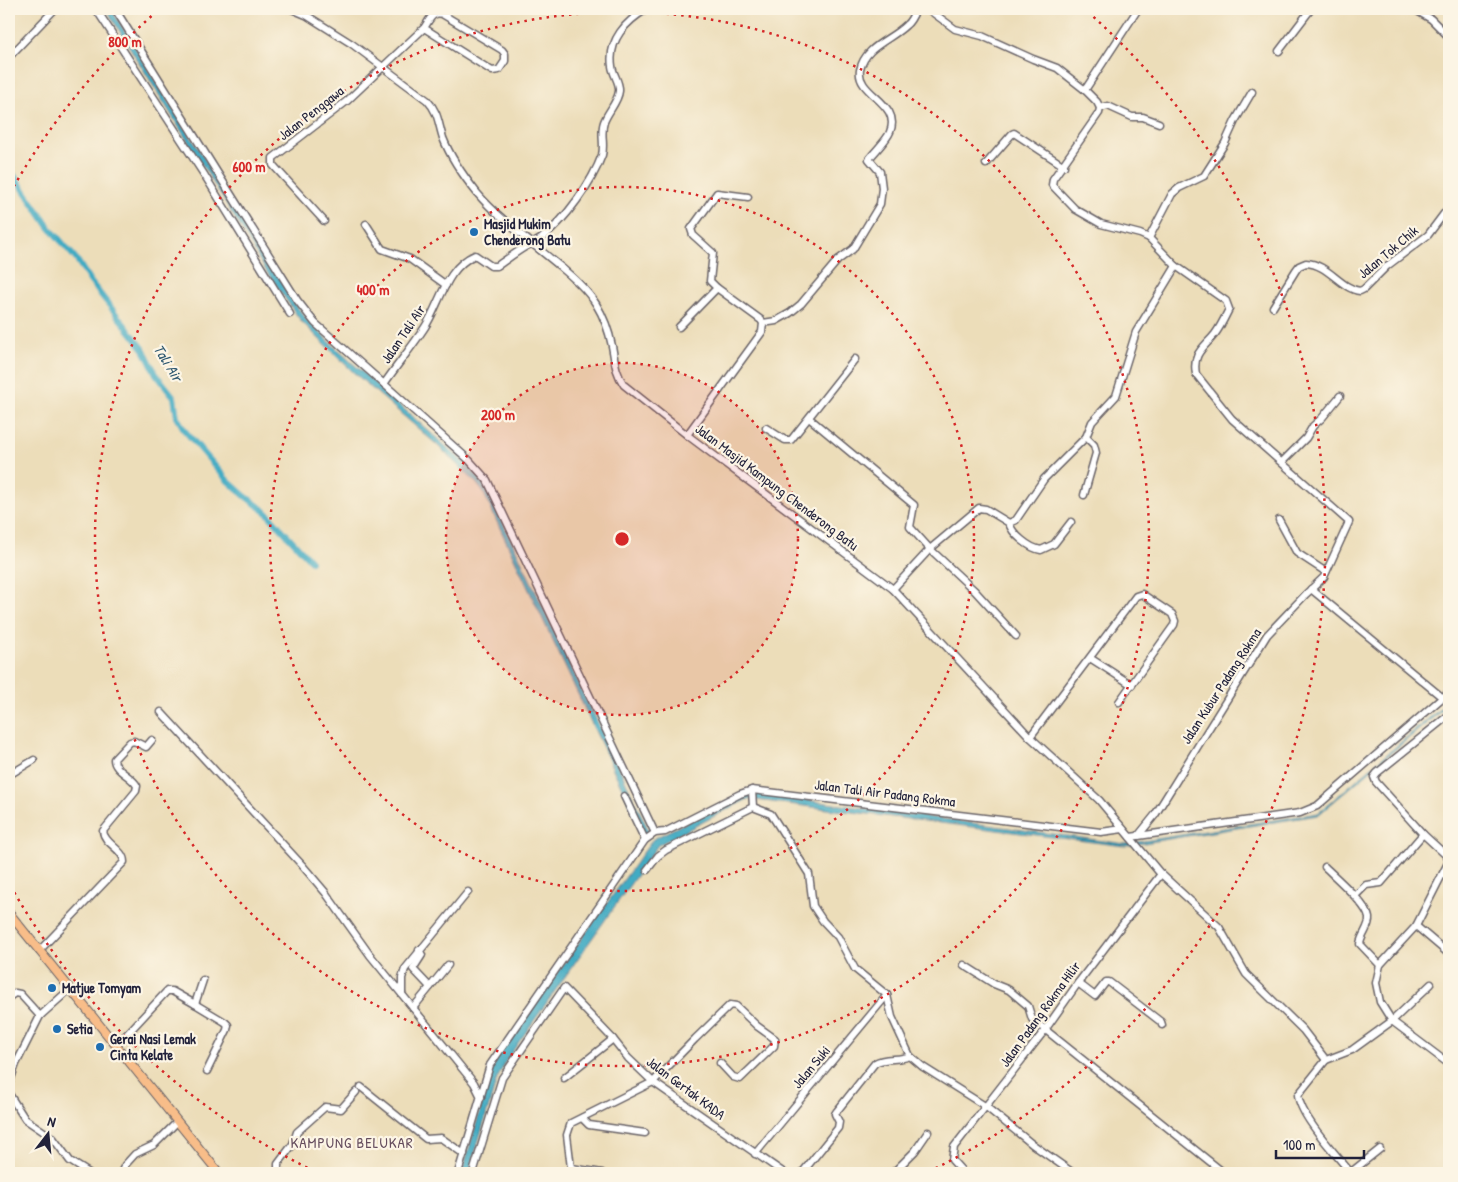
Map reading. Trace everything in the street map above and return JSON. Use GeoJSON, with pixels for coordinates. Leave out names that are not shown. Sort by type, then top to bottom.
{"type":"FeatureCollection","features":[{"type":"Feature","properties":{"kind":"main road"},"geometry":{"type":"LineString","coordinates":[[9,913],[219,1173]]}},
{"type":"Feature","properties":{"kind":"street"},"geometry":{"type":"LineString","coordinates":[[9,57],[55,9]]}},
{"type":"Feature","properties":{"kind":"street"},"geometry":{"type":"LineString","coordinates":[[96,9],[206,176],[290,314]]}},
{"type":"Feature","properties":{"kind":"street","name":"Jalan Tali Air"},"geometry":{"type":"LineString","coordinates":[[115,9],[297,300],[315,323],[384,384],[425,326],[457,268],[473,256],[477,256],[494,267],[540,239],[551,230],[576,200],[601,157],[604,148],[602,130],[604,121],[619,95],[620,85],[612,68],[612,53],[618,34],[631,19],[647,9]]}},
{"type":"Feature","properties":{"kind":"street","name":"Jalan Masjid Kampung Chenderong Batu"},"geometry":{"type":"LineString","coordinates":[[292,9],[306,15],[352,44],[427,100],[435,109],[443,139],[477,193],[580,284],[595,302],[605,322],[618,377],[624,385],[686,436],[893,589],[1030,737],[1099,800],[1162,874],[1219,927],[1246,974],[1303,1030],[1326,1060]]}},
{"type":"Feature","properties":{"kind":"street"},"geometry":{"type":"LineString","coordinates":[[763,324],[776,321],[801,304],[838,260],[854,249],[880,204],[882,188],[880,172],[869,160],[890,132],[892,118],[886,107],[862,82],[860,70],[869,52],[907,25],[916,9]]}},
{"type":"Feature","properties":{"kind":"street"},"geometry":{"type":"LineString","coordinates":[[928,9],[955,29],[982,36],[1057,68],[1097,102],[1100,113],[1053,179],[1052,185],[1076,209],[1100,224],[1149,238],[1176,266],[1223,297],[1229,309],[1216,332],[1197,356],[1194,365],[1196,374],[1232,419],[1282,462],[1306,438],[1313,426],[1321,420],[1340,396]]}},
{"type":"Feature","properties":{"kind":"street"},"geometry":{"type":"LineString","coordinates":[[1085,90],[1138,9]]}},
{"type":"Feature","properties":{"kind":"street"},"geometry":{"type":"LineString","coordinates":[[1278,51],[1311,9]]}},
{"type":"Feature","properties":{"kind":"street"},"geometry":{"type":"LineString","coordinates":[[1414,9],[1431,19],[1449,37]]}},
{"type":"Feature","properties":{"kind":"street","name":"Jalan Penggawa"},"geometry":{"type":"LineString","coordinates":[[324,221],[273,166],[272,160],[347,101],[424,28],[433,15],[442,14],[502,50],[505,54],[505,61],[499,70],[492,71],[424,28]]}},
{"type":"Feature","properties":{"kind":"street"},"geometry":{"type":"LineString","coordinates":[[1149,238],[1172,194],[1178,188],[1204,176],[1225,143],[1235,120],[1252,92]]}},
{"type":"Feature","properties":{"kind":"street"},"geometry":{"type":"LineString","coordinates":[[1100,108],[1108,106],[1132,117],[1143,117],[1160,123]]}},
{"type":"Feature","properties":{"kind":"street"},"geometry":{"type":"LineString","coordinates":[[986,164],[1014,133],[1064,166]]}},
{"type":"Feature","properties":{"kind":"street"},"geometry":{"type":"LineString","coordinates":[[686,436],[762,332],[763,324],[761,320],[710,281],[713,253],[693,235],[691,229],[718,193],[748,197]]}},
{"type":"Feature","properties":{"kind":"street","name":"Jalan Tok Chik"},"geometry":{"type":"LineString","coordinates":[[1273,307],[1278,302],[1299,266],[1306,263],[1320,267],[1353,290],[1360,291],[1364,289],[1387,266],[1428,235],[1449,207]]}},
{"type":"Feature","properties":{"kind":"street"},"geometry":{"type":"LineString","coordinates":[[366,224],[381,248],[410,259],[446,285]]}},
{"type":"Feature","properties":{"kind":"street"},"geometry":{"type":"LineString","coordinates":[[1009,523],[1016,520],[1044,479],[1086,437],[1092,422],[1116,396],[1136,332],[1176,266]]}},
{"type":"Feature","properties":{"kind":"street"},"geometry":{"type":"LineString","coordinates":[[679,327],[717,288]]}},
{"type":"Feature","properties":{"kind":"street"},"geometry":{"type":"LineString","coordinates":[[766,428],[785,440],[791,440],[855,359]]}},
{"type":"Feature","properties":{"kind":"street"},"geometry":{"type":"LineString","coordinates":[[384,384],[469,460],[490,485],[654,834]]}},
{"type":"Feature","properties":{"kind":"street"},"geometry":{"type":"LineString","coordinates":[[809,418],[914,505],[910,527],[930,549],[975,590],[1016,636]]}},
{"type":"Feature","properties":{"kind":"street"},"geometry":{"type":"LineString","coordinates":[[1084,494],[1096,453],[1094,445],[1086,437]]}},
{"type":"Feature","properties":{"kind":"street","name":"Jalan Kubur Padang Rokma"},"geometry":{"type":"LineString","coordinates":[[1132,837],[1155,815],[1267,635],[1324,578],[1349,522],[1282,462]]}},
{"type":"Feature","properties":{"kind":"street"},"geometry":{"type":"LineString","coordinates":[[893,589],[930,549],[979,508],[986,508],[1009,523],[1013,531],[1032,547],[1041,550],[1054,544],[1071,522]]}},
{"type":"Feature","properties":{"kind":"street"},"geometry":{"type":"LineString","coordinates":[[1279,520],[1297,554],[1326,572]]}},
{"type":"Feature","properties":{"kind":"street"},"geometry":{"type":"LineString","coordinates":[[1311,589],[1443,698]]}},
{"type":"Feature","properties":{"kind":"street"},"geometry":{"type":"LineString","coordinates":[[1030,737],[1136,596],[1139,594],[1144,595],[1172,614],[1175,621],[1119,702]]}},
{"type":"Feature","properties":{"kind":"street"},"geometry":{"type":"LineString","coordinates":[[1090,658],[1132,685]]}},
{"type":"Feature","properties":{"kind":"street"},"geometry":{"type":"LineString","coordinates":[[1132,837],[1300,813],[1317,806],[1449,692]]}},
{"type":"Feature","properties":{"kind":"street"},"geometry":{"type":"LineString","coordinates":[[161,712],[326,892],[370,955],[474,1083],[481,1097]]}},
{"type":"Feature","properties":{"kind":"street"},"geometry":{"type":"LineString","coordinates":[[1449,715],[1374,777],[1376,782],[1449,860],[1416,926],[1380,965],[1376,983],[1380,1002],[1392,1021],[1449,1064]]}},
{"type":"Feature","properties":{"kind":"street"},"geometry":{"type":"LineString","coordinates":[[39,951],[124,862],[122,855],[105,837],[103,831],[136,791],[137,786],[135,782],[115,765],[114,758],[130,742],[134,741],[146,747],[152,740]]}},
{"type":"Feature","properties":{"kind":"street"},"geometry":{"type":"LineString","coordinates":[[9,775],[34,760]]}},
{"type":"Feature","properties":{"kind":"street"},"geometry":{"type":"LineString","coordinates":[[752,791],[753,807]]}},
{"type":"Feature","properties":{"kind":"street","name":"Jalan Tali Air Padang Rokma"},"geometry":{"type":"LineString","coordinates":[[458,1173],[490,1065],[645,840],[654,834],[665,832],[740,794],[752,791],[1101,832],[1123,829]]}},
{"type":"Feature","properties":{"kind":"street"},"geometry":{"type":"LineString","coordinates":[[624,796],[645,840]]}},
{"type":"Feature","properties":{"kind":"street"},"geometry":{"type":"LineString","coordinates":[[647,870],[658,856],[666,850],[753,807],[771,814],[809,874],[813,906],[823,921],[838,937],[855,969],[887,995],[892,1017],[910,1056],[923,1067],[985,1106],[1032,1144],[1074,1173]]}},
{"type":"Feature","properties":{"kind":"street"},"geometry":{"type":"LineString","coordinates":[[1355,896],[1366,885],[1381,883],[1423,834]]}},
{"type":"Feature","properties":{"kind":"street"},"geometry":{"type":"LineString","coordinates":[[1325,867],[1355,896],[1367,912],[1369,919],[1360,944],[1380,965]]}},
{"type":"Feature","properties":{"kind":"street","name":"Jalan Padang Rokma Hilir"},"geometry":{"type":"LineString","coordinates":[[961,1172],[952,1160],[954,1147],[1046,1030],[1078,982],[1162,874]]}},
{"type":"Feature","properties":{"kind":"street"},"geometry":{"type":"LineString","coordinates":[[402,994],[402,978],[405,969],[468,892]]}},
{"type":"Feature","properties":{"kind":"street"},"geometry":{"type":"LineString","coordinates":[[1416,926],[1449,954]]}},
{"type":"Feature","properties":{"kind":"street"},"geometry":{"type":"LineString","coordinates":[[419,950],[422,955],[413,969],[430,986]]}},
{"type":"Feature","properties":{"kind":"street"},"geometry":{"type":"LineString","coordinates":[[413,1008],[448,964]]}},
{"type":"Feature","properties":{"kind":"street"},"geometry":{"type":"LineString","coordinates":[[964,965],[994,984],[1009,990],[1028,1006],[1032,1019],[1224,1173]]}},
{"type":"Feature","properties":{"kind":"street"},"geometry":{"type":"LineString","coordinates":[[195,1004],[203,980]]}},
{"type":"Feature","properties":{"kind":"street"},"geometry":{"type":"LineString","coordinates":[[1078,982],[1095,996],[1106,982],[1109,982],[1161,1022],[1162,1025]]}},
{"type":"Feature","properties":{"kind":"street"},"geometry":{"type":"LineString","coordinates":[[1380,1149],[1351,1173],[1310,1122],[1299,1103],[1298,1095],[1326,1060],[1352,1050],[1392,1021],[1431,984]]}},
{"type":"Feature","properties":{"kind":"street","name":"Jalan Gertak KADA"},"geometry":{"type":"LineString","coordinates":[[473,1173],[502,1078],[564,988],[613,1039],[628,1058],[653,1082],[784,1173]]}},
{"type":"Feature","properties":{"kind":"street"},"geometry":{"type":"LineString","coordinates":[[9,1084],[16,1064],[40,1016],[70,989]]}},
{"type":"Feature","properties":{"kind":"street"},"geometry":{"type":"LineString","coordinates":[[116,1046],[166,991],[172,992],[228,1025],[207,1071]]}},
{"type":"Feature","properties":{"kind":"street"},"geometry":{"type":"LineString","coordinates":[[9,997],[15,993],[20,994],[40,1016]]}},
{"type":"Feature","properties":{"kind":"street","name":"Jalan Suki"},"geometry":{"type":"LineString","coordinates":[[755,1154],[887,995]]}},
{"type":"Feature","properties":{"kind":"street"},"geometry":{"type":"LineString","coordinates":[[602,1173],[571,1171],[567,1135],[571,1123],[653,1082],[730,1005],[736,1006],[775,1040],[774,1046],[740,1079],[733,1078],[720,1062]]}},
{"type":"Feature","properties":{"kind":"street"},"geometry":{"type":"LineString","coordinates":[[564,1078],[613,1039]]}},
{"type":"Feature","properties":{"kind":"street"},"geometry":{"type":"LineString","coordinates":[[802,1173],[838,1128],[839,1122],[835,1114],[875,1063],[904,1059],[910,1056]]}},
{"type":"Feature","properties":{"kind":"street"},"geometry":{"type":"LineString","coordinates":[[281,1173],[278,1170],[278,1164],[289,1150],[297,1132],[326,1107],[341,1109],[358,1090],[426,1139],[441,1138],[464,1154]]}},
{"type":"Feature","properties":{"kind":"street"},"geometry":{"type":"LineString","coordinates":[[9,1094],[25,1119],[53,1138],[71,1162],[89,1173]]}},
{"type":"Feature","properties":{"kind":"street"},"geometry":{"type":"LineString","coordinates":[[582,1118],[589,1125],[645,1133]]}},
{"type":"Feature","properties":{"kind":"street"},"geometry":{"type":"LineString","coordinates":[[121,1173],[125,1165],[135,1154],[154,1144],[177,1122]]}},
{"type":"Feature","properties":{"kind":"street"},"geometry":{"type":"LineString","coordinates":[[893,1173],[914,1151],[928,1132]]}},
{"type":"Feature","properties":{"kind":"water"},"geometry":{"type":"Polygon","coordinates":[[[106,9],[111,9],[298,308],[309,322],[484,482],[649,831],[645,837],[483,492],[436,444],[352,371],[301,321],[266,271],[106,9]]]}},
{"type":"Feature","properties":{"kind":"water"},"geometry":{"type":"Polygon","coordinates":[[[1449,701],[1449,704],[1318,815],[1125,846],[748,799],[658,845],[507,1059],[497,1079],[469,1173],[462,1173],[490,1076],[499,1054],[653,839],[747,792],[1125,844],[1318,813],[1449,701]]]}},
{"type":"Feature","properties":{"kind":"waterway","name":"Tali Air"},"geometry":{"type":"LineString","coordinates":[[9,168],[49,227],[77,260],[90,281],[143,348],[156,374],[174,397],[177,417],[185,431],[228,481],[265,511],[311,561]]}},
{"type":"Feature","properties":{"kind":"place","name":"Masjid Mukim Chenderong Batu"},"geometry":{"type":"Point","coordinates":[474,232]}},
{"type":"Feature","properties":{"kind":"place","name":"Matjue Tomyam"},"geometry":{"type":"Point","coordinates":[52,988]}},
{"type":"Feature","properties":{"kind":"place","name":"Setia"},"geometry":{"type":"Point","coordinates":[57,1029]}},
{"type":"Feature","properties":{"kind":"place","name":"Gerai Nasi Lemak Cinta Kelate"},"geometry":{"type":"Point","coordinates":[100,1047]}},
{"type":"Feature","properties":{"kind":"district","name":"KAMPUNG BELUKAR"},"geometry":{"type":"Point","coordinates":[352,1143]}}]}
